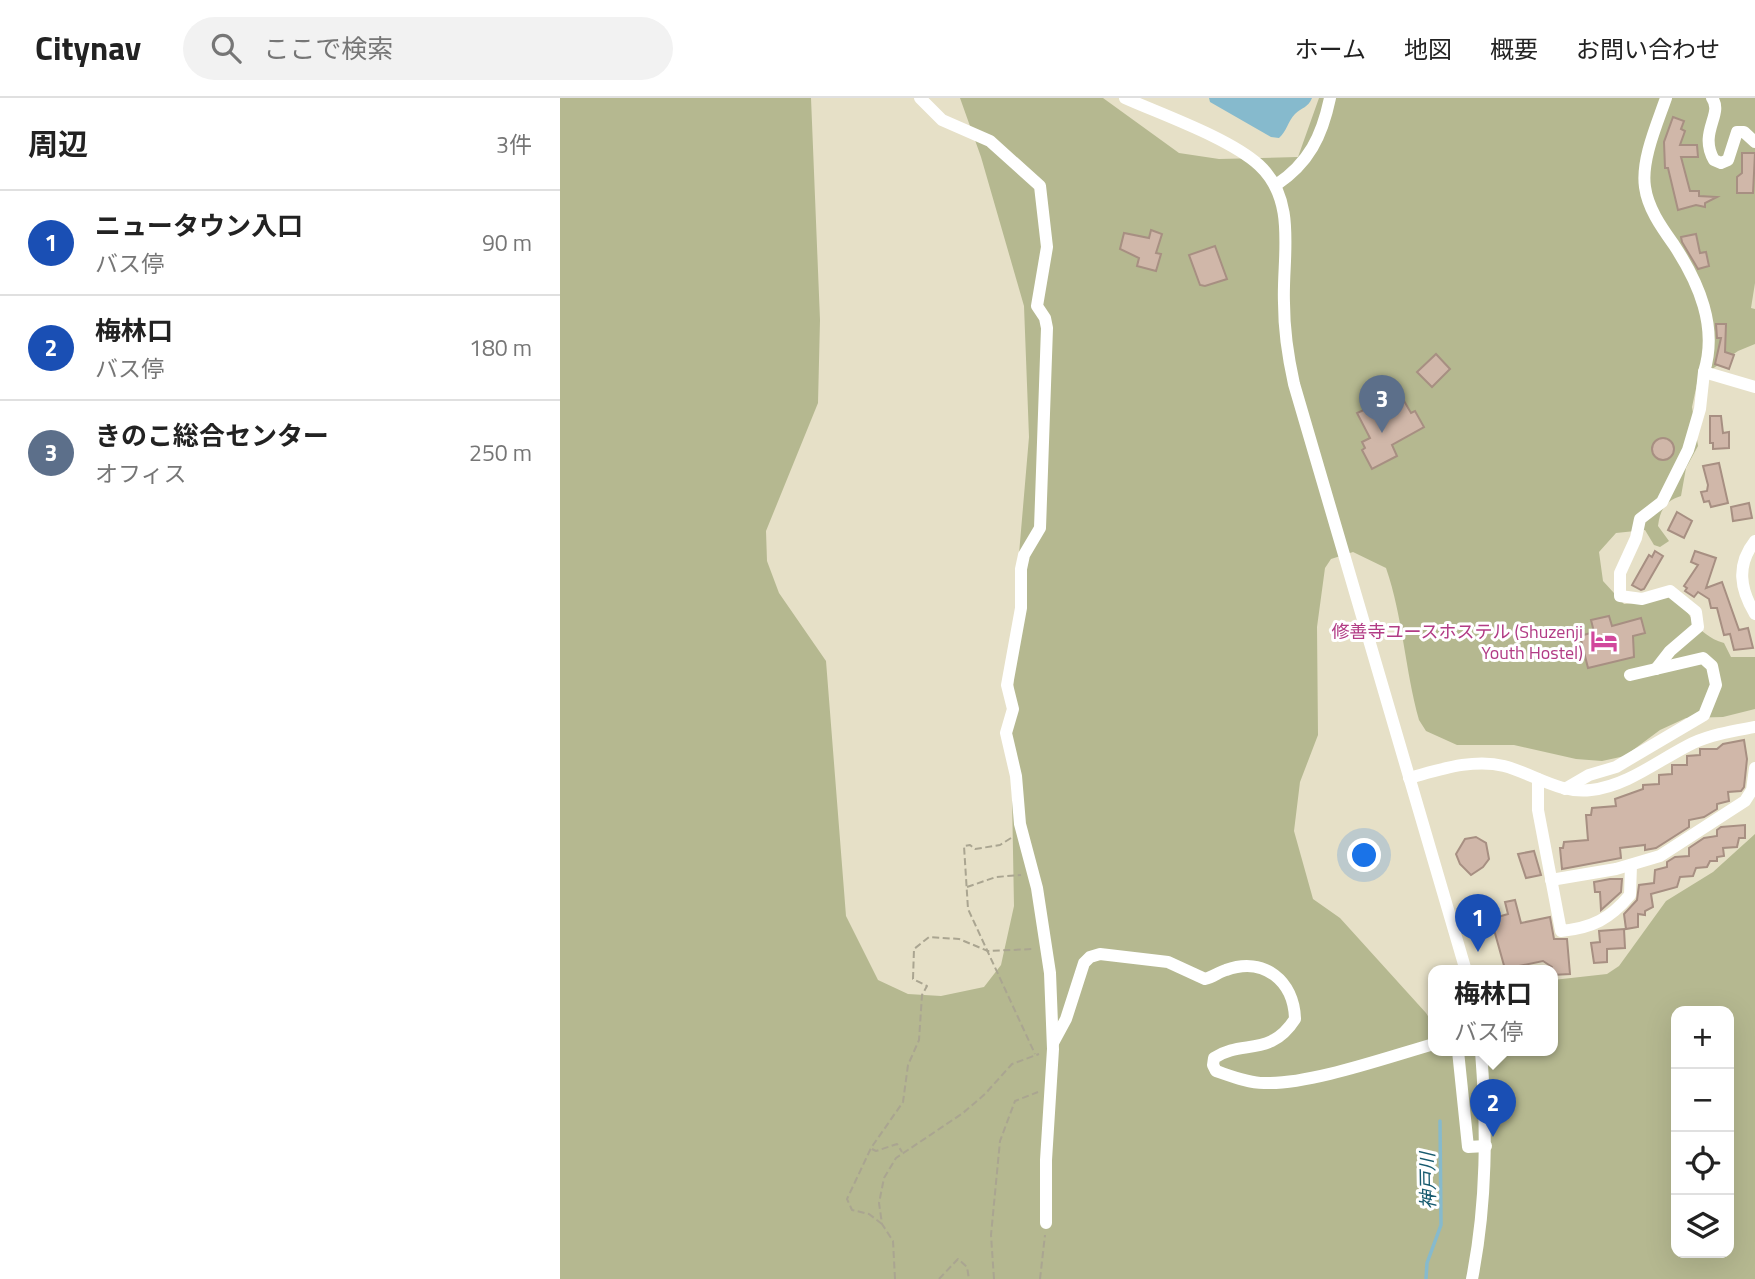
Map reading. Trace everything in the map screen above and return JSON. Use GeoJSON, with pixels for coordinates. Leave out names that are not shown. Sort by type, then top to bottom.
{"type":"FeatureCollection","features":[{"type":"Feature","properties":{"kind":"street"},"geometry":{"type":"LineString","coordinates":[[920,98],[942,120],[990,141],[1037,180],[1042,193],[1047,247],[1037,306],[1045,318],[1047,328],[1039,486],[1041,520],[1021,569],[1021,608],[1007,685],[1013,709],[1006,739],[1016,776],[1022,831],[1047,948],[1053,1046],[1049,1087],[1046,1223]]}},
{"type":"Feature","properties":{"kind":"street"},"geometry":{"type":"LineString","coordinates":[[1125,98],[1233,148],[1257,163],[1276,185],[1284,215],[1283,302],[1294,384],[1464,965]]}},
{"type":"Feature","properties":{"kind":"street"},"geometry":{"type":"LineString","coordinates":[[1276,185],[1300,167],[1313,151],[1331,98]]}},
{"type":"Feature","properties":{"kind":"street"},"geometry":{"type":"LineString","coordinates":[[1656,669],[1670,651],[1698,627],[1696,611],[1670,591],[1642,598],[1620,596],[1618,581],[1636,538],[1640,520],[1662,502],[1688,450],[1700,409],[1709,350],[1706,309],[1683,261],[1660,226],[1645,190],[1645,170],[1666,98]]}},
{"type":"Feature","properties":{"kind":"street"},"geometry":{"type":"LineString","coordinates":[[1712,98],[1716,110],[1706,139],[1714,160],[1721,163],[1728,160],[1737,132],[1744,132],[1755,142]]}},
{"type":"Feature","properties":{"kind":"street"},"geometry":{"type":"LineString","coordinates":[[1704,372],[1755,387]]}},
{"type":"Feature","properties":{"kind":"street"},"geometry":{"type":"LineString","coordinates":[[1755,541],[1744,557],[1741,570],[1746,600],[1755,614]]}},
{"type":"Feature","properties":{"kind":"street"},"geometry":{"type":"LineString","coordinates":[[1564,789],[1589,775],[1616,767],[1704,715],[1716,685],[1709,660],[1703,658],[1630,676]]}},
{"type":"Feature","properties":{"kind":"street"},"geometry":{"type":"LineString","coordinates":[[1409,778],[1441,770],[1488,764],[1564,789],[1594,790],[1619,783],[1706,737],[1755,727]]}},
{"type":"Feature","properties":{"kind":"street"},"geometry":{"type":"LineString","coordinates":[[1551,880],[1631,865],[1675,848],[1745,801],[1752,790],[1755,768]]}},
{"type":"Feature","properties":{"kind":"street"},"geometry":{"type":"LineString","coordinates":[[1538,779],[1538,810],[1561,931],[1600,923],[1630,895],[1631,865]]}},
{"type":"Feature","properties":{"kind":"street"},"geometry":{"type":"LineString","coordinates":[[1053,1046],[1066,1019],[1084,963],[1090,957],[1100,954],[1157,960],[1205,979],[1226,970],[1249,966],[1269,969],[1280,977],[1290,992],[1295,1009],[1295,1019],[1288,1030],[1266,1046],[1224,1051],[1214,1058],[1216,1071],[1244,1079],[1265,1083],[1284,1082],[1365,1064],[1428,1045]]}},
{"type":"Feature","properties":{"kind":"street"},"geometry":{"type":"LineString","coordinates":[[1459,1056],[1468,1147],[1486,1146]]}},
{"type":"Feature","properties":{"kind":"street"},"geometry":{"type":"LineString","coordinates":[[1472,1279],[1482,1217],[1486,1146],[1481,1056]]}},
{"type":"Feature","properties":{"kind":"path"},"geometry":{"type":"LineString","coordinates":[[1022,831],[1000,845],[975,849],[970,845],[964,846],[968,909],[1035,1055]]}},
{"type":"Feature","properties":{"kind":"path"},"geometry":{"type":"LineString","coordinates":[[967,887],[996,877],[1033,873]]}},
{"type":"Feature","properties":{"kind":"path"},"geometry":{"type":"LineString","coordinates":[[895,1279],[893,1241],[882,1224],[869,1214],[852,1210],[848,1199],[871,1148],[903,1102],[908,1065],[919,1040],[922,995],[927,986],[913,979],[914,949],[929,937],[959,939],[986,950],[1004,952],[1047,948]]}},
{"type":"Feature","properties":{"kind":"path"},"geometry":{"type":"LineString","coordinates":[[882,1224],[879,1203],[884,1178],[902,1153],[963,1113],[985,1094],[1012,1064],[1053,1046]]}},
{"type":"Feature","properties":{"kind":"path"},"geometry":{"type":"LineString","coordinates":[[994,1279],[991,1235],[1000,1140],[1015,1101],[1049,1087]]}},
{"type":"Feature","properties":{"kind":"path"},"geometry":{"type":"LineString","coordinates":[[871,1148],[876,1151],[897,1144],[902,1153]]}},
{"type":"Feature","properties":{"kind":"path"},"geometry":{"type":"LineString","coordinates":[[1040,1279],[1046,1223]]}},
{"type":"Feature","properties":{"kind":"path"},"geometry":{"type":"LineString","coordinates":[[939,1279],[958,1259],[967,1267],[969,1279]]}},
{"type":"Feature","properties":{"kind":"green space"},"geometry":{"type":"Polygon","coordinates":[[[560,98],[811,98],[820,320],[818,403],[766,531],[767,561],[779,593],[826,661],[846,916],[878,980],[908,994],[941,996],[984,987],[1001,965],[1014,906],[1011,741],[1019,554],[1029,437],[1024,306],[981,157],[960,98],[1103,98],[1179,153],[1219,159],[1298,157],[1319,98],[1755,98],[1755,283],[1751,308],[1755,309],[1755,344],[1738,351],[1698,379],[1692,407],[1698,446],[1686,468],[1681,496],[1667,503],[1659,520],[1658,526],[1669,541],[1660,547],[1654,545],[1645,530],[1616,533],[1599,552],[1603,581],[1624,604],[1646,602],[1671,594],[1700,629],[1724,643],[1731,657],[1755,657],[1755,709],[1723,717],[1686,718],[1660,730],[1625,756],[1602,761],[1576,759],[1514,745],[1457,745],[1426,731],[1419,720],[1386,568],[1353,552],[1331,559],[1325,568],[1317,627],[1318,735],[1300,782],[1294,831],[1313,899],[1340,918],[1428,1016],[1428,1056],[1558,1056],[1558,979],[1607,974],[1619,966],[1666,901],[1713,872],[1755,834],[1755,1279],[560,1279],[560,98]]]}},
{"type":"Feature","properties":{"kind":"water"},"geometry":{"type":"Polygon","coordinates":[[[1209,98],[1312,98],[1307,106],[1293,117],[1279,138],[1271,137],[1210,102],[1209,98]]]}},
{"type":"Feature","properties":{"kind":"building"},"geometry":{"type":"Polygon","coordinates":[[[1673,117],[1684,121],[1681,129],[1685,131],[1680,145],[1697,145],[1698,157],[1681,157],[1690,191],[1699,191],[1699,196],[1717,197],[1705,203],[1705,207],[1696,205],[1678,210],[1668,168],[1665,168],[1664,142],[1673,117]]]}},
{"type":"Feature","properties":{"kind":"building"},"geometry":{"type":"Polygon","coordinates":[[[1742,153],[1755,153],[1753,193],[1737,193],[1737,177],[1742,173],[1742,153]]]}},
{"type":"Feature","properties":{"kind":"building"},"geometry":{"type":"Polygon","coordinates":[[[1151,230],[1162,234],[1156,253],[1161,254],[1156,271],[1137,266],[1139,258],[1120,249],[1124,233],[1149,238],[1151,230]]]}},
{"type":"Feature","properties":{"kind":"building"},"geometry":{"type":"Polygon","coordinates":[[[1696,234],[1700,253],[1706,252],[1709,266],[1698,269],[1681,237],[1696,234]]]}},
{"type":"Feature","properties":{"kind":"building"},"geometry":{"type":"Polygon","coordinates":[[[1215,246],[1227,279],[1200,285],[1189,255],[1215,246]]]}},
{"type":"Feature","properties":{"kind":"building"},"geometry":{"type":"Polygon","coordinates":[[[1716,324],[1726,324],[1725,352],[1734,355],[1729,369],[1715,364],[1721,338],[1717,338],[1716,324]]]}},
{"type":"Feature","properties":{"kind":"building"},"geometry":{"type":"Polygon","coordinates":[[[1436,354],[1450,369],[1432,387],[1417,372],[1436,354]]]}},
{"type":"Feature","properties":{"kind":"building"},"geometry":{"type":"Polygon","coordinates":[[[1400,394],[1411,413],[1415,411],[1424,427],[1392,445],[1397,456],[1372,469],[1362,450],[1365,448],[1362,442],[1370,438],[1357,413],[1400,394]]]}},
{"type":"Feature","properties":{"kind":"building"},"geometry":{"type":"Polygon","coordinates":[[[1710,416],[1721,416],[1723,433],[1729,432],[1729,448],[1713,449],[1713,443],[1710,443],[1710,416]]]}},
{"type":"Feature","properties":{"kind":"building"},"geometry":{"type":"Polygon","coordinates":[[[1663,438],[1671,441],[1674,449],[1671,457],[1663,460],[1655,457],[1652,449],[1655,441],[1663,438]]]}},
{"type":"Feature","properties":{"kind":"building"},"geometry":{"type":"Polygon","coordinates":[[[1719,463],[1728,503],[1711,507],[1709,501],[1704,502],[1701,492],[1707,491],[1708,485],[1703,466],[1719,463]]]}},
{"type":"Feature","properties":{"kind":"building"},"geometry":{"type":"Polygon","coordinates":[[[1749,503],[1752,518],[1733,521],[1731,507],[1749,503]]]}},
{"type":"Feature","properties":{"kind":"building"},"geometry":{"type":"Polygon","coordinates":[[[1677,512],[1692,521],[1684,538],[1668,530],[1677,512]]]}},
{"type":"Feature","properties":{"kind":"building"},"geometry":{"type":"Polygon","coordinates":[[[1655,551],[1663,556],[1641,590],[1632,585],[1649,555],[1652,557],[1655,551]]]}},
{"type":"Feature","properties":{"kind":"building"},"geometry":{"type":"Polygon","coordinates":[[[1695,551],[1716,558],[1706,588],[1722,582],[1739,630],[1748,628],[1753,648],[1734,650],[1730,634],[1724,635],[1717,608],[1711,608],[1709,599],[1698,592],[1694,597],[1685,591],[1687,588],[1684,586],[1698,565],[1691,562],[1695,551]]]}},
{"type":"Feature","properties":{"kind":"building"},"geometry":{"type":"Polygon","coordinates":[[[1609,616],[1612,626],[1641,618],[1645,633],[1633,636],[1634,657],[1588,668],[1580,636],[1594,632],[1591,620],[1609,616]]]}},
{"type":"Feature","properties":{"kind":"building"},"geometry":{"type":"Polygon","coordinates":[[[1744,740],[1747,759],[1744,787],[1741,791],[1728,792],[1729,801],[1717,804],[1717,809],[1704,817],[1689,820],[1689,827],[1656,848],[1645,850],[1645,845],[1620,848],[1621,858],[1562,869],[1560,848],[1563,848],[1564,842],[1588,840],[1586,815],[1591,815],[1592,808],[1616,806],[1615,799],[1643,789],[1643,785],[1659,784],[1659,775],[1672,774],[1672,765],[1687,765],[1687,756],[1700,755],[1700,749],[1717,749],[1723,744],[1744,740]]]}},
{"type":"Feature","properties":{"kind":"building"},"geometry":{"type":"Polygon","coordinates":[[[1745,825],[1745,838],[1739,838],[1737,847],[1723,848],[1724,856],[1717,857],[1717,861],[1710,861],[1707,867],[1696,868],[1693,876],[1680,877],[1677,887],[1651,894],[1653,907],[1645,911],[1645,915],[1638,914],[1638,927],[1626,929],[1624,914],[1637,900],[1639,885],[1654,883],[1655,870],[1667,867],[1667,862],[1675,857],[1689,856],[1689,848],[1704,838],[1717,836],[1717,830],[1721,827],[1745,825]]]}},
{"type":"Feature","properties":{"kind":"building"},"geometry":{"type":"Polygon","coordinates":[[[1476,837],[1486,843],[1489,859],[1471,875],[1460,864],[1456,854],[1465,839],[1476,837]]]}},
{"type":"Feature","properties":{"kind":"building"},"geometry":{"type":"Polygon","coordinates":[[[1534,851],[1541,875],[1526,878],[1518,854],[1534,851]]]}},
{"type":"Feature","properties":{"kind":"building"},"geometry":{"type":"Polygon","coordinates":[[[1622,879],[1621,892],[1601,910],[1600,892],[1595,892],[1594,882],[1622,879]]]}},
{"type":"Feature","properties":{"kind":"building"},"geometry":{"type":"Polygon","coordinates":[[[1515,900],[1521,923],[1550,917],[1554,939],[1567,939],[1570,974],[1558,975],[1558,965],[1549,965],[1543,961],[1504,965],[1491,919],[1508,914],[1505,902],[1515,900]]]}},
{"type":"Feature","properties":{"kind":"building"},"geometry":{"type":"Polygon","coordinates":[[[1624,929],[1625,948],[1607,949],[1607,962],[1594,963],[1591,943],[1600,942],[1599,931],[1624,929]]]}},
{"type":"Feature","properties":{"kind":"waterway","name":"神戸川"},"geometry":{"type":"LineString","coordinates":[[1426,1279],[1427,1263],[1441,1225],[1440,1121]]}},
{"type":"Feature","properties":{"kind":"place","name":"きのこ総合センター"},"geometry":{"type":"Point","coordinates":[1382,433]}},
{"type":"Feature","properties":{"kind":"place","name":"修善寺ユースホステル (Shuzenji Youth Hostel)"},"geometry":{"type":"Point","coordinates":[1604,641]}},
{"type":"Feature","properties":{"kind":"place","name":"ニュータウン入口"},"geometry":{"type":"Point","coordinates":[1478,952]}},
{"type":"Feature","properties":{"kind":"place","name":"梅林口"},"geometry":{"type":"Point","coordinates":[1493,1137]}}]}
